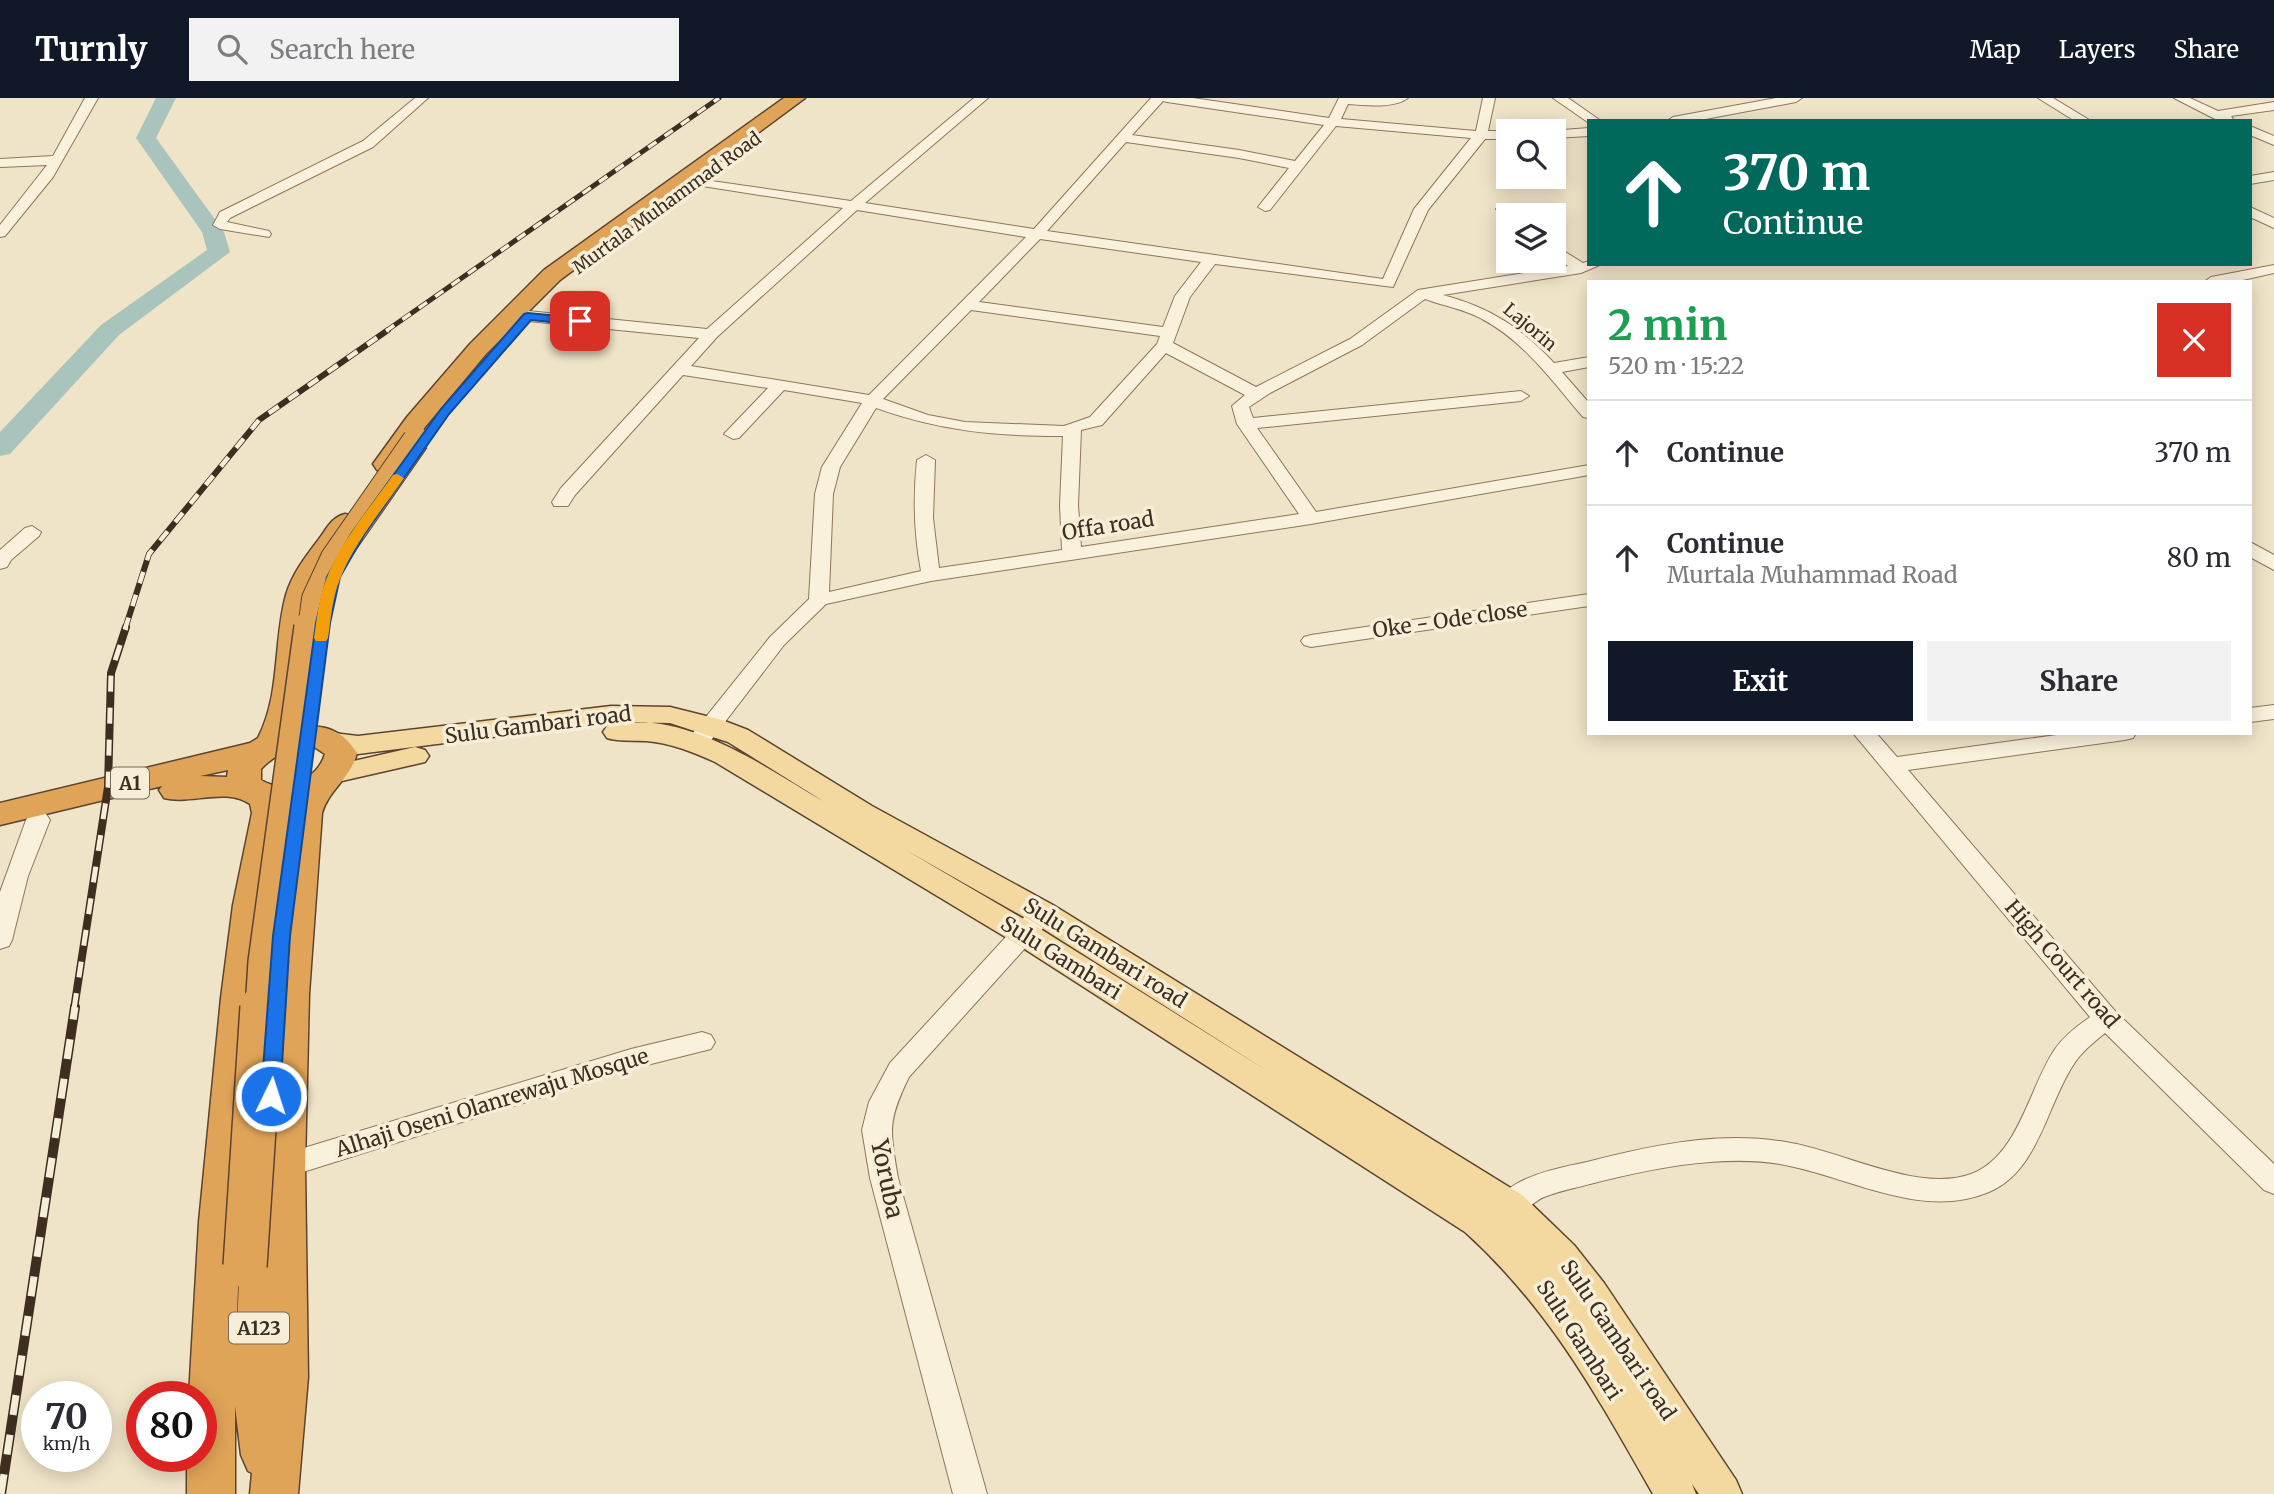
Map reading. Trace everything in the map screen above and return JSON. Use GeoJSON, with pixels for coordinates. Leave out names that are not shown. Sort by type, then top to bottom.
{"type":"FeatureCollection","features":[{"type":"Feature","properties":{"kind":"highway","name":"Murtala Muhammad Road"},"geometry":{"type":"LineString","coordinates":[[274,1493],[261,1440],[257,1396],[254,1263],[265,962],[315,599],[339,550],[450,395],[531,295],[573,258],[796,98]]}},
{"type":"Feature","properties":{"kind":"highway","name":"Murtala Muhammad Road"},"geometry":{"type":"LineString","coordinates":[[213,1494],[211,1408],[226,1140],[242,979],[269,813],[265,798],[254,792],[243,779],[243,772],[266,748],[283,721],[300,596],[307,578],[416,422],[488,350],[528,316],[568,275],[811,98]]}},
{"type":"Feature","properties":{"kind":"highway","name":"Murtala Muhammad Road"},"geometry":{"type":"LineString","coordinates":[[274,1493],[285,1377],[284,1166],[290,994],[305,813],[309,800],[338,766],[341,752],[308,727],[307,714],[322,598],[327,582],[488,350]]}},
{"type":"Feature","properties":{"kind":"highway","name":"A1"},"geometry":{"type":"LineString","coordinates":[[0,814],[266,748],[294,737],[325,739]]}},
{"type":"Feature","properties":{"kind":"highway","name":"A1"},"geometry":{"type":"LineString","coordinates":[[0,830],[105,803],[193,787],[213,786],[291,795],[329,777]]}},
{"type":"Feature","properties":{"kind":"highway","name":"Murtala Muhammad Road"},"geometry":{"type":"LineString","coordinates":[[213,1494],[229,1449],[254,1263]]}},
{"type":"Feature","properties":{"kind":"main road","name":"Sulu Gambari road"},"geometry":{"type":"LineString","coordinates":[[325,739],[358,745],[611,714],[642,713],[681,717],[705,734]]}},
{"type":"Feature","properties":{"kind":"main road","name":"Sulu Gambari"},"geometry":{"type":"LineString","coordinates":[[329,777],[440,752],[590,733],[705,734],[725,756],[1033,923],[1499,1218],[1528,1266],[1559,1302],[1676,1494]]}},
{"type":"Feature","properties":{"kind":"main road","name":"Sulu Gambari road"},"geometry":{"type":"LineString","coordinates":[[1499,1218],[1561,1256],[1591,1296],[1722,1494]]}},
{"type":"Feature","properties":{"kind":"street"},"geometry":{"type":"LineString","coordinates":[[0,233],[57,160],[71,137],[78,117],[92,98]]}},
{"type":"Feature","properties":{"kind":"street"},"geometry":{"type":"LineString","coordinates":[[264,234],[220,225],[220,222],[225,215],[368,144],[422,98]]}},
{"type":"Feature","properties":{"kind":"street"},"geometry":{"type":"LineString","coordinates":[[561,502],[567,492],[711,334],[857,206],[876,186],[982,98]]}},
{"type":"Feature","properties":{"kind":"street"},"geometry":{"type":"LineString","coordinates":[[705,734],[777,641],[819,600],[824,494],[831,467],[871,402],[1037,234],[1158,98]]}},
{"type":"Feature","properties":{"kind":"street"},"geometry":{"type":"LineString","coordinates":[[1167,98],[1334,121],[1496,135]]}},
{"type":"Feature","properties":{"kind":"street"},"geometry":{"type":"LineString","coordinates":[[1265,207],[1334,121],[1344,99],[1373,102],[1402,98]]}},
{"type":"Feature","properties":{"kind":"street"},"geometry":{"type":"LineString","coordinates":[[1388,284],[1420,209],[1480,135],[1489,98]]}},
{"type":"Feature","properties":{"kind":"street"},"geometry":{"type":"LineString","coordinates":[[1561,100],[1579,98]]}},
{"type":"Feature","properties":{"kind":"street"},"geometry":{"type":"LineString","coordinates":[[1684,119],[1796,98]]}},
{"type":"Feature","properties":{"kind":"street"},"geometry":{"type":"LineString","coordinates":[[2044,98],[2081,119]]}},
{"type":"Feature","properties":{"kind":"street"},"geometry":{"type":"LineString","coordinates":[[2180,98],[2223,118],[2274,106]]}},
{"type":"Feature","properties":{"kind":"street"},"geometry":{"type":"LineString","coordinates":[[1561,100],[1592,119]]}},
{"type":"Feature","properties":{"kind":"street"},"geometry":{"type":"LineString","coordinates":[[1566,133],[1587,132]]}},
{"type":"Feature","properties":{"kind":"street"},"geometry":{"type":"LineString","coordinates":[[2252,132],[2274,141]]}},
{"type":"Feature","properties":{"kind":"street"},"geometry":{"type":"LineString","coordinates":[[1123,138],[1239,154],[1299,166]]}},
{"type":"Feature","properties":{"kind":"street"},"geometry":{"type":"LineString","coordinates":[[0,163],[57,160]]}},
{"type":"Feature","properties":{"kind":"street"},"geometry":{"type":"LineString","coordinates":[[2252,180],[2274,176]]}},
{"type":"Feature","properties":{"kind":"street","name":"Lajorin"},"geometry":{"type":"LineString","coordinates":[[696,180],[1037,234],[1388,284],[1423,293],[1494,318],[1549,369],[1587,411]]}},
{"type":"Feature","properties":{"kind":"street"},"geometry":{"type":"LineString","coordinates":[[2252,212],[2274,224]]}},
{"type":"Feature","properties":{"kind":"street"},"geometry":{"type":"LineString","coordinates":[[1566,255],[1588,267]]}},
{"type":"Feature","properties":{"kind":"street"},"geometry":{"type":"LineString","coordinates":[[1072,554],[1069,505],[1072,426],[1096,421],[1166,339],[1186,290],[1211,259]]}},
{"type":"Feature","properties":{"kind":"street"},"geometry":{"type":"LineString","coordinates":[[1311,518],[1246,424],[1240,406],[1256,394],[1356,342],[1423,293],[1588,267]]}},
{"type":"Feature","properties":{"kind":"street"},"geometry":{"type":"LineString","coordinates":[[2221,280],[2274,269]]}},
{"type":"Feature","properties":{"kind":"street"},"geometry":{"type":"LineString","coordinates":[[967,305],[1166,339],[1256,394]]}},
{"type":"Feature","properties":{"kind":"street"},"geometry":{"type":"LineString","coordinates":[[528,316],[711,334]]}},
{"type":"Feature","properties":{"kind":"street"},"geometry":{"type":"LineString","coordinates":[[1549,369],[1587,362]]}},
{"type":"Feature","properties":{"kind":"street"},"geometry":{"type":"LineString","coordinates":[[678,369],[859,397],[924,419],[965,427],[1013,431],[1072,430]]}},
{"type":"Feature","properties":{"kind":"street"},"geometry":{"type":"LineString","coordinates":[[733,434],[781,384]]}},
{"type":"Feature","properties":{"kind":"street"},"geometry":{"type":"LineString","coordinates":[[1246,424],[1521,396]]}},
{"type":"Feature","properties":{"kind":"street"},"geometry":{"type":"LineString","coordinates":[[926,460],[922,510],[931,575]]}},
{"type":"Feature","properties":{"kind":"street","name":"Offa road"},"geometry":{"type":"LineString","coordinates":[[819,600],[931,575],[1311,518],[1587,470]]}},
{"type":"Feature","properties":{"kind":"street"},"geometry":{"type":"LineString","coordinates":[[0,563],[3,557],[32,532]]}},
{"type":"Feature","properties":{"kind":"street"},"geometry":{"type":"LineString","coordinates":[[2252,549],[2274,564]]}},
{"type":"Feature","properties":{"kind":"street","name":"Oke - Ode close"},"geometry":{"type":"LineString","coordinates":[[1311,641],[1587,600]]}},
{"type":"Feature","properties":{"kind":"street"},"geometry":{"type":"LineString","coordinates":[[2252,715],[2274,712]]}},
{"type":"Feature","properties":{"kind":"street","name":"High Court road"},"geometry":{"type":"LineString","coordinates":[[1866,735],[2106,1018],[2274,1182]]}},
{"type":"Feature","properties":{"kind":"street"},"geometry":{"type":"LineString","coordinates":[[1891,765],[2110,735]]}},
{"type":"Feature","properties":{"kind":"street"},"geometry":{"type":"LineString","coordinates":[[0,940],[16,876],[38,820]]}},
{"type":"Feature","properties":{"kind":"street","name":"Yoruba"},"geometry":{"type":"LineString","coordinates":[[970,1494],[884,1178],[876,1130],[883,1102],[899,1070],[1033,923]]}},
{"type":"Feature","properties":{"kind":"street"},"geometry":{"type":"LineString","coordinates":[[1499,1218],[1526,1193],[1547,1184],[1664,1156],[1749,1150],[1788,1153],[1921,1188],[1954,1190],[1979,1184],[1999,1173],[2015,1154],[2063,1058],[2082,1037],[2106,1018]]}},
{"type":"Feature","properties":{"kind":"street","name":"Alhaji Oseni Olanrewaju Mosque"},"geometry":{"type":"LineString","coordinates":[[284,1166],[631,1059],[702,1042]]}},
{"type":"Feature","properties":{"kind":"waterway"},"geometry":{"type":"LineString","coordinates":[[0,448],[110,330],[219,252],[213,232],[146,138],[166,98]]}},
{"type":"Feature","properties":{"kind":"railway"},"geometry":{"type":"LineString","coordinates":[[386,331],[719,98]]}},
{"type":"Feature","properties":{"kind":"railway"},"geometry":{"type":"LineString","coordinates":[[125,629],[149,554],[259,420],[388,330]]}},
{"type":"Feature","properties":{"kind":"railway"},"geometry":{"type":"LineString","coordinates":[[74,1009],[108,787],[111,673],[126,627]]}},
{"type":"Feature","properties":{"kind":"railway"},"geometry":{"type":"LineString","coordinates":[[1,1494],[75,1007]]}},
{"type":"Feature","properties":{"kind":"slow traffic"},"geometry":{"type":"LineString","coordinates":[[321,638],[326,599],[333,577],[358,534],[397,478]]}},
{"type":"Feature","properties":{"kind":"route"},"geometry":{"type":"LineString","coordinates":[[271,1096],[278,960],[326,599],[333,577],[358,534],[424,440],[528,316],[580,321]]}}]}
